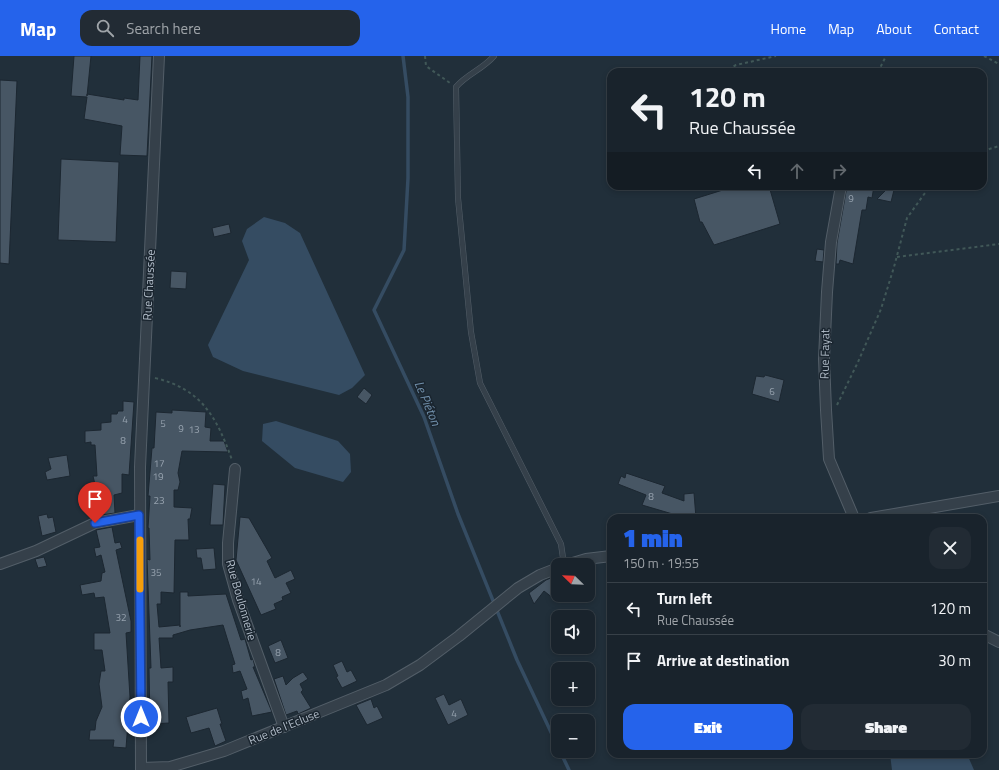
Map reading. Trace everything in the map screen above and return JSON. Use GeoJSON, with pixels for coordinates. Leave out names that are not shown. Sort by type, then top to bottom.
{"type":"FeatureCollection","features":[{"type":"Feature","properties":{"kind":"street","name":"Rue Chaussée"},"geometry":{"type":"LineString","coordinates":[[141,769],[140,468],[159,56]]}},
{"type":"Feature","properties":{"kind":"street","name":"Rue Fayat"},"geometry":{"type":"LineString","coordinates":[[840,190],[831,242],[824,359],[829,459],[852,514]]}},
{"type":"Feature","properties":{"kind":"street","name":"Rue Boulonnerie"},"geometry":{"type":"LineString","coordinates":[[235,469],[228,543],[228,564],[238,600],[284,727]]}},
{"type":"Feature","properties":{"kind":"street"},"geometry":{"type":"LineString","coordinates":[[894,514],[999,496]]}},
{"type":"Feature","properties":{"kind":"street"},"geometry":{"type":"LineString","coordinates":[[0,564],[36,552],[95,523],[139,515]]}},
{"type":"Feature","properties":{"kind":"street"},"geometry":{"type":"LineString","coordinates":[[594,558],[607,556]]}},
{"type":"Feature","properties":{"kind":"street","name":"Rue de l'Ecluse"},"geometry":{"type":"LineString","coordinates":[[141,769],[170,767],[195,761],[284,727],[386,685],[420,665],[490,613],[502,600],[535,578],[551,571]]}},
{"type":"Feature","properties":{"kind":"street"},"geometry":{"type":"LineString","coordinates":[[987,636],[999,642]]}},
{"type":"Feature","properties":{"kind":"lane"},"geometry":{"type":"LineString","coordinates":[[494,56],[481,69],[461,81],[456,87],[458,198],[471,332],[480,383],[561,544],[564,558]]}},
{"type":"Feature","properties":{"kind":"path"},"geometry":{"type":"LineString","coordinates":[[425,56],[426,66],[456,87]]}},
{"type":"Feature","properties":{"kind":"path"},"geometry":{"type":"LineString","coordinates":[[730,68],[736,65],[776,56]]}},
{"type":"Feature","properties":{"kind":"path"},"geometry":{"type":"LineString","coordinates":[[880,68],[886,56]]}},
{"type":"Feature","properties":{"kind":"path"},"geometry":{"type":"LineString","coordinates":[[984,56],[999,64]]}},
{"type":"Feature","properties":{"kind":"path"},"geometry":{"type":"LineString","coordinates":[[987,150],[999,146]]}},
{"type":"Feature","properties":{"kind":"path"},"geometry":{"type":"LineString","coordinates":[[827,426],[858,362],[881,309],[897,258],[907,218],[927,190]]}},
{"type":"Feature","properties":{"kind":"path"},"geometry":{"type":"LineString","coordinates":[[897,258],[999,244]]}},
{"type":"Feature","properties":{"kind":"path"},"geometry":{"type":"LineString","coordinates":[[145,376],[160,379],[181,388],[201,400],[221,431],[235,469]]}},
{"type":"Feature","properties":{"kind":"water"},"geometry":{"type":"Polygon","coordinates":[[[264,217],[285,223],[300,233],[365,375],[352,388],[339,395],[243,371],[213,357],[208,345],[249,260],[242,241],[247,229],[264,217]]]}},
{"type":"Feature","properties":{"kind":"water"},"geometry":{"type":"Polygon","coordinates":[[[276,421],[338,441],[350,454],[351,472],[343,482],[295,468],[262,441],[263,424],[276,421]]]}},
{"type":"Feature","properties":{"kind":"water"},"geometry":{"type":"Polygon","coordinates":[[[890,758],[969,758],[974,770],[892,770],[890,758]]]}},
{"type":"Feature","properties":{"kind":"building"},"geometry":{"type":"Polygon","coordinates":[[[74,56],[91,56],[87,94],[124,100],[124,98],[138,100],[140,56],[152,56],[147,156],[120,155],[122,126],[84,119],[87,97],[71,96],[74,56]]]}},
{"type":"Feature","properties":{"kind":"building"},"geometry":{"type":"Polygon","coordinates":[[[0,80],[17,81],[9,264],[0,263],[0,80]]]}},
{"type":"Feature","properties":{"kind":"building"},"geometry":{"type":"Polygon","coordinates":[[[61,159],[119,162],[116,242],[58,240],[61,159]]]}},
{"type":"Feature","properties":{"kind":"building"},"geometry":{"type":"Polygon","coordinates":[[[723,190],[770,190],[780,224],[714,245],[702,222],[700,222],[694,199],[723,190]]]}},
{"type":"Feature","properties":{"kind":"building"},"geometry":{"type":"Polygon","coordinates":[[[846,190],[873,190],[872,198],[868,197],[866,210],[862,210],[853,264],[840,260],[839,264],[836,264],[837,243],[846,190]]]}},
{"type":"Feature","properties":{"kind":"building"},"geometry":{"type":"Polygon","coordinates":[[[886,190],[894,190],[891,202],[877,199],[886,190]]]}},
{"type":"Feature","properties":{"kind":"building"},"geometry":{"type":"Polygon","coordinates":[[[229,224],[231,233],[214,237],[212,228],[229,224]]]}},
{"type":"Feature","properties":{"kind":"building"},"geometry":{"type":"Polygon","coordinates":[[[817,249],[824,250],[823,262],[815,261],[817,249]]]}},
{"type":"Feature","properties":{"kind":"building"},"geometry":{"type":"Polygon","coordinates":[[[171,271],[187,272],[186,289],[170,288],[171,271]]]}},
{"type":"Feature","properties":{"kind":"building"},"geometry":{"type":"Polygon","coordinates":[[[765,375],[784,380],[779,402],[752,394],[756,376],[764,377],[765,375]]]}},
{"type":"Feature","properties":{"kind":"building"},"geometry":{"type":"Polygon","coordinates":[[[364,388],[372,395],[366,404],[357,397],[364,388]]]}},
{"type":"Feature","properties":{"kind":"building"},"geometry":{"type":"Polygon","coordinates":[[[123,401],[134,402],[129,475],[122,474],[122,493],[114,495],[115,513],[94,516],[94,506],[91,507],[90,498],[98,497],[93,476],[97,476],[95,445],[91,445],[91,442],[85,443],[85,431],[101,430],[101,423],[111,422],[111,414],[117,414],[118,411],[123,411],[123,401]]]}},
{"type":"Feature","properties":{"kind":"building"},"geometry":{"type":"Polygon","coordinates":[[[172,410],[206,412],[205,427],[211,428],[210,441],[224,441],[228,452],[182,451],[178,473],[180,482],[178,490],[174,490],[174,507],[192,508],[190,519],[188,519],[189,540],[175,540],[174,593],[161,592],[161,604],[157,604],[159,627],[180,625],[180,592],[188,592],[188,596],[226,594],[241,640],[245,639],[251,660],[253,659],[255,667],[253,667],[272,712],[252,716],[248,698],[243,700],[241,691],[247,689],[240,671],[233,673],[232,665],[235,664],[223,625],[190,630],[173,635],[173,638],[159,638],[161,668],[173,667],[173,682],[168,682],[169,723],[150,724],[149,668],[151,668],[147,559],[150,560],[148,528],[150,496],[148,496],[152,448],[154,448],[156,412],[172,413],[172,410]]]}},
{"type":"Feature","properties":{"kind":"building"},"geometry":{"type":"Polygon","coordinates":[[[67,455],[70,476],[47,480],[45,472],[51,469],[48,458],[67,455]]]}},
{"type":"Feature","properties":{"kind":"building"},"geometry":{"type":"Polygon","coordinates":[[[626,473],[665,486],[662,493],[684,501],[684,494],[694,493],[696,514],[673,514],[642,505],[646,495],[618,484],[621,476],[625,478],[626,473]]]}},
{"type":"Feature","properties":{"kind":"building"},"geometry":{"type":"Polygon","coordinates":[[[213,484],[225,485],[223,525],[210,525],[213,484]]]}},
{"type":"Feature","properties":{"kind":"building"},"geometry":{"type":"Polygon","coordinates":[[[47,514],[48,518],[53,517],[56,532],[42,536],[38,516],[47,514]]]}},
{"type":"Feature","properties":{"kind":"building"},"geometry":{"type":"Polygon","coordinates":[[[240,517],[249,518],[272,558],[267,561],[275,578],[291,570],[295,579],[286,583],[291,593],[282,597],[283,600],[274,604],[276,609],[261,615],[236,560],[240,517]]]}},
{"type":"Feature","properties":{"kind":"building"},"geometry":{"type":"Polygon","coordinates":[[[112,527],[115,543],[120,542],[122,548],[116,550],[131,621],[131,632],[126,633],[130,697],[126,748],[113,747],[114,740],[89,740],[90,730],[95,730],[96,721],[102,707],[99,684],[101,671],[105,671],[102,650],[94,650],[94,633],[110,633],[104,597],[95,598],[94,593],[82,595],[80,585],[101,581],[102,573],[105,572],[101,555],[96,557],[94,548],[100,547],[96,530],[112,527]]]}},
{"type":"Feature","properties":{"kind":"building"},"geometry":{"type":"Polygon","coordinates":[[[214,548],[216,569],[203,570],[201,558],[197,558],[196,549],[214,548]]]}},
{"type":"Feature","properties":{"kind":"building"},"geometry":{"type":"Polygon","coordinates":[[[44,557],[47,566],[38,568],[35,559],[44,557]]]}},
{"type":"Feature","properties":{"kind":"building"},"geometry":{"type":"Polygon","coordinates":[[[551,578],[551,596],[544,591],[534,604],[529,593],[551,578]]]}},
{"type":"Feature","properties":{"kind":"building"},"geometry":{"type":"Polygon","coordinates":[[[281,640],[288,658],[275,663],[268,646],[281,640]]]}},
{"type":"Feature","properties":{"kind":"building"},"geometry":{"type":"Polygon","coordinates":[[[342,661],[347,672],[351,670],[357,681],[342,688],[336,677],[338,676],[333,665],[342,661]]]}},
{"type":"Feature","properties":{"kind":"building"},"geometry":{"type":"Polygon","coordinates":[[[303,672],[308,679],[300,684],[303,690],[301,692],[311,708],[298,714],[297,711],[286,715],[274,679],[283,676],[286,685],[293,678],[303,672]]]}},
{"type":"Feature","properties":{"kind":"building"},"geometry":{"type":"Polygon","coordinates":[[[444,694],[449,705],[461,699],[468,715],[448,725],[435,698],[444,694]]]}},
{"type":"Feature","properties":{"kind":"building"},"geometry":{"type":"Polygon","coordinates":[[[371,699],[374,708],[377,706],[383,718],[367,725],[356,705],[371,699]]]}},
{"type":"Feature","properties":{"kind":"building"},"geometry":{"type":"Polygon","coordinates":[[[217,708],[222,724],[220,724],[226,741],[215,746],[209,728],[191,733],[186,717],[217,708]]]}},
{"type":"Feature","properties":{"kind":"waterway","name":"Le Piéton"},"geometry":{"type":"LineString","coordinates":[[403,56],[408,97],[408,178],[404,250],[374,310],[424,417],[458,514],[517,660],[551,732]]}},
{"type":"Feature","properties":{"kind":"waterway","name":"Le Piéton"},"geometry":{"type":"LineString","coordinates":[[563,758],[569,770]]}},
{"type":"Feature","properties":{"kind":"slow traffic"},"geometry":{"type":"LineString","coordinates":[[140,540],[140,589]]}},
{"type":"Feature","properties":{"kind":"route"},"geometry":{"type":"LineString","coordinates":[[95,523],[108,519],[139,515],[141,717]]}}]}
